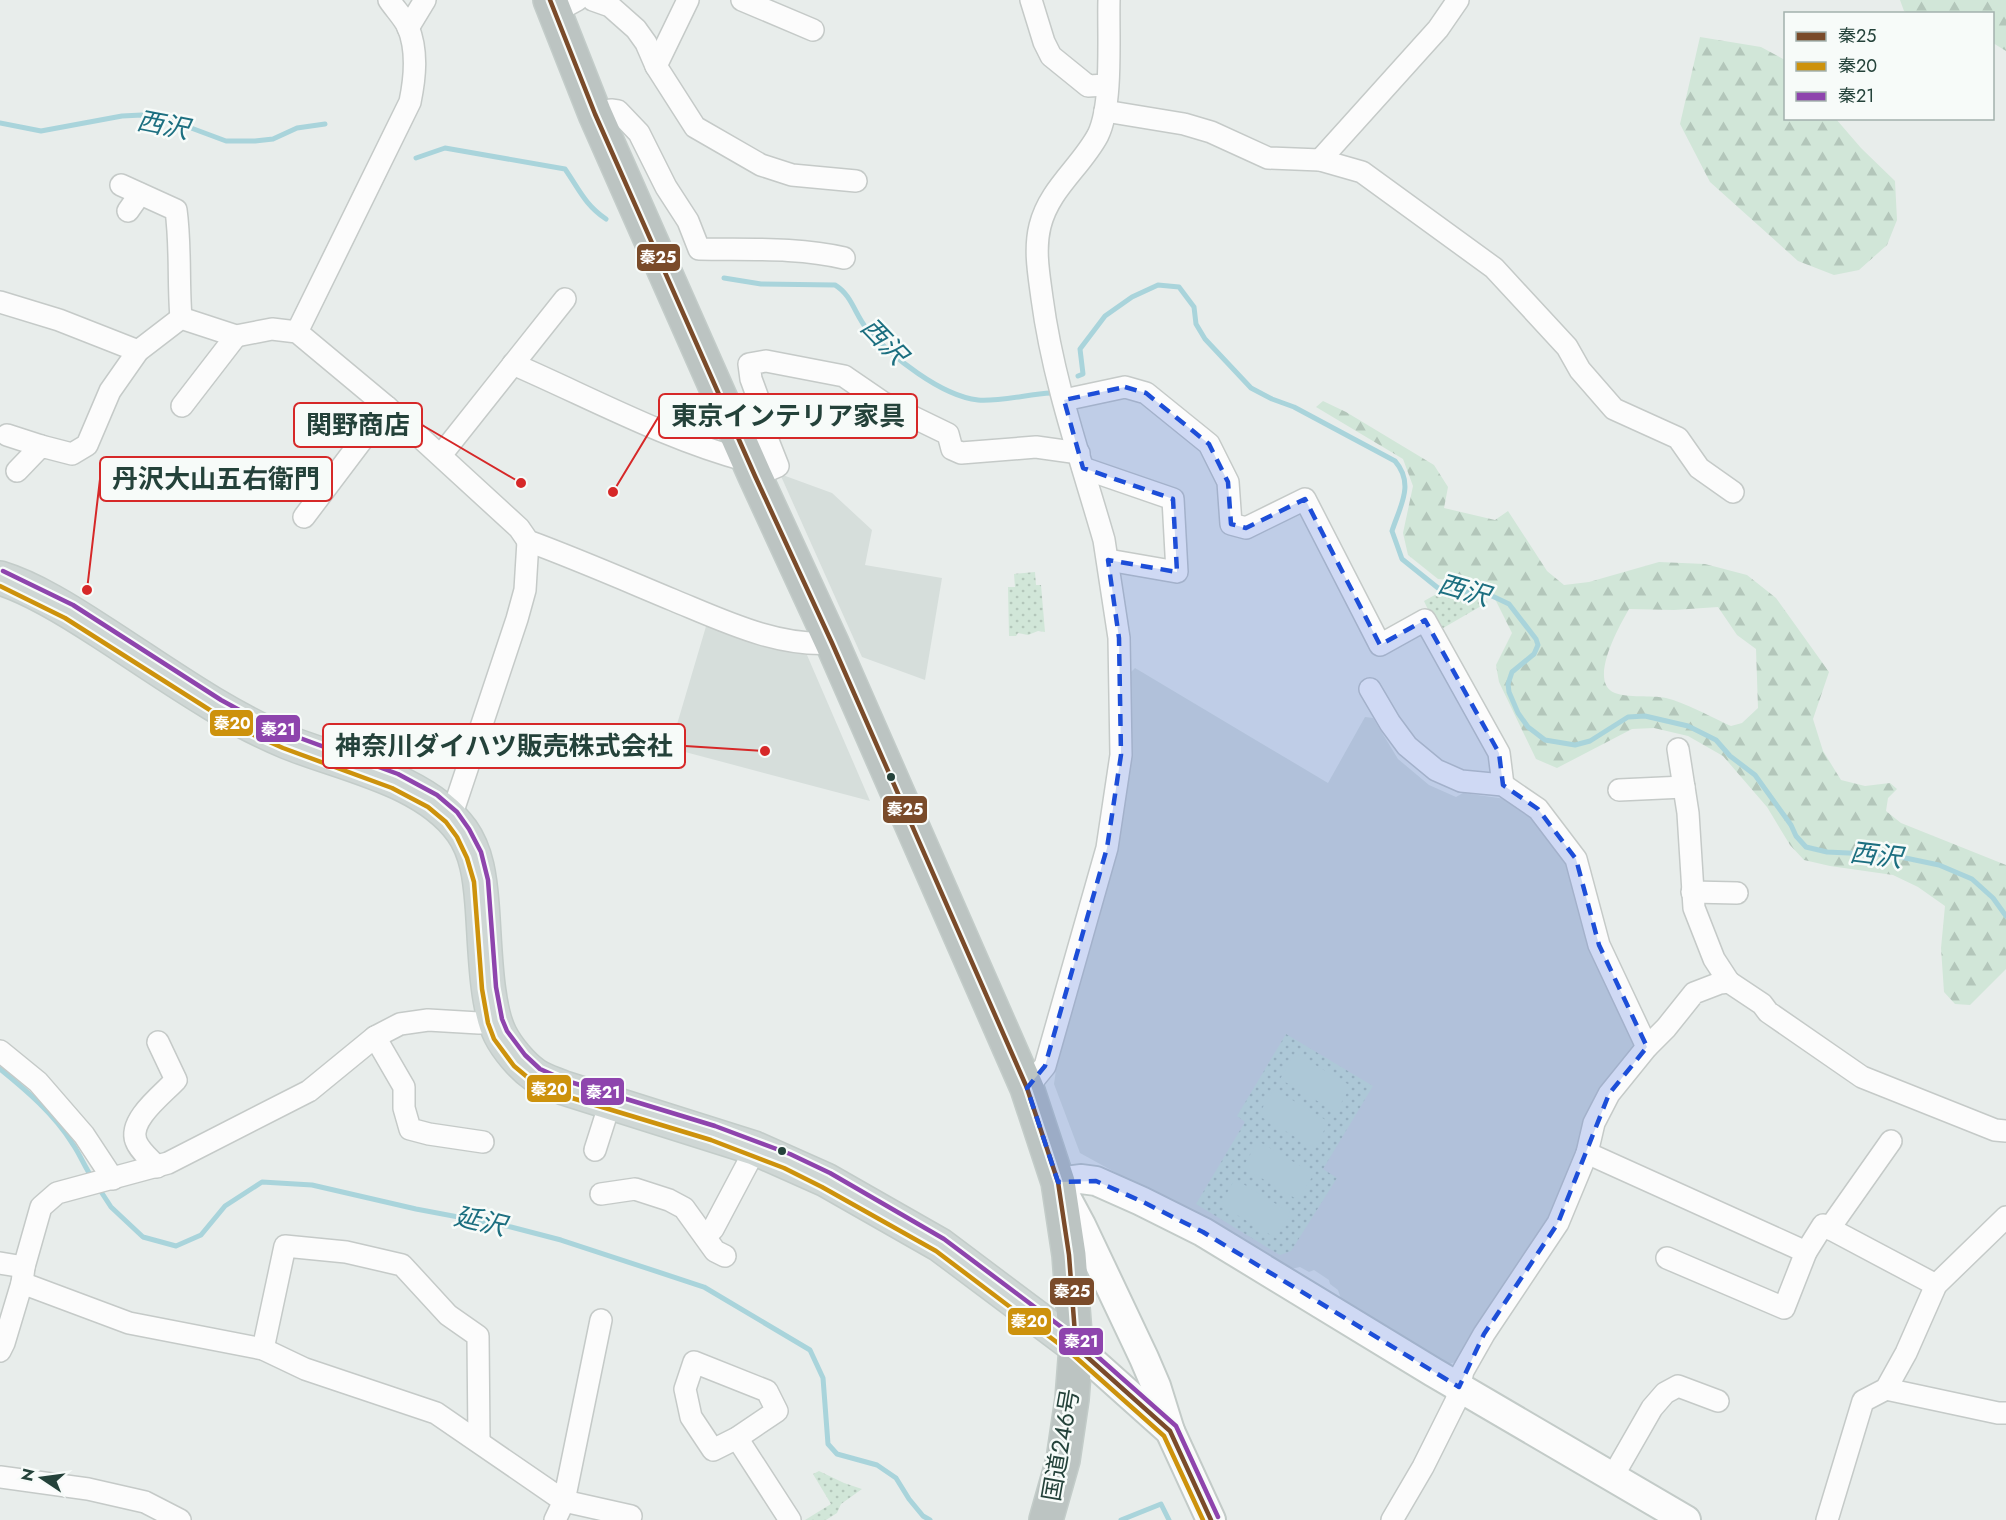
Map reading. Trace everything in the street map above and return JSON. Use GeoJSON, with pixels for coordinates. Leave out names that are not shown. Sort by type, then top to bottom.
{"type":"FeatureCollection","features":[{"type":"Feature","properties":{"kind":"highway","name":"国道246号"},"geometry":{"type":"LineString","coordinates":[[561,4],[595,114],[751,469],[832,643],[1027,1088],[1058,1182],[1069,1256],[1076,1347],[1072,1399],[1063,1460],[1046,1520]]}},
{"type":"Feature","properties":{"kind":"main road"},"geometry":{"type":"LineString","coordinates":[[0,578],[69,611],[250,725],[286,741],[395,781],[432,801],[451,817],[464,833],[474,855],[481,881],[489,988],[495,1022],[500,1035],[519,1060],[536,1075],[564,1088],[713,1133],[754,1148],[826,1180],[940,1245],[1076,1347]]}},
{"type":"Feature","properties":{"kind":"street"},"geometry":{"type":"LineString","coordinates":[[297,332],[410,102],[415,79],[414,55],[408,27],[389,0]]}},
{"type":"Feature","properties":{"kind":"street"},"geometry":{"type":"LineString","coordinates":[[408,27],[425,0]]}},
{"type":"Feature","properties":{"kind":"street"},"geometry":{"type":"LineString","coordinates":[[593,0],[610,6],[636,29],[646,43],[656,66],[696,127],[761,165],[792,175],[856,181]]}},
{"type":"Feature","properties":{"kind":"street"},"geometry":{"type":"LineString","coordinates":[[656,66],[688,0]]}},
{"type":"Feature","properties":{"kind":"street"},"geometry":{"type":"LineString","coordinates":[[742,0],[813,30]]}},
{"type":"Feature","properties":{"kind":"street"},"geometry":{"type":"LineString","coordinates":[[1030,0],[1044,42],[1052,56],[1088,86],[1107,85]]}},
{"type":"Feature","properties":{"kind":"street"},"geometry":{"type":"LineString","coordinates":[[1027,1088],[1045,1066],[1107,848],[1121,755],[1119,638],[1108,560],[1052,358],[1037,247],[1048,202],[1086,154],[1099,133],[1105,111],[1107,85],[1109,0]]}},
{"type":"Feature","properties":{"kind":"street"},"geometry":{"type":"LineString","coordinates":[[1320,160],[1438,29],[1458,0]]}},
{"type":"Feature","properties":{"kind":"street"},"geometry":{"type":"LineString","coordinates":[[595,114],[611,110],[618,111],[639,133],[666,187],[688,221],[699,249],[825,253],[844,258]]}},
{"type":"Feature","properties":{"kind":"street"},"geometry":{"type":"LineString","coordinates":[[1105,111],[1184,124],[1211,132],[1268,158],[1320,160],[1362,172],[1494,268],[1567,347],[1580,370],[1614,409],[1678,438],[1699,468],[1733,492]]}},
{"type":"Feature","properties":{"kind":"street"},"geometry":{"type":"LineString","coordinates":[[128,211],[130,189],[176,210],[179,230],[178,273],[181,318]]}},
{"type":"Feature","properties":{"kind":"street"},"geometry":{"type":"LineString","coordinates":[[441,455],[565,300]]}},
{"type":"Feature","properties":{"kind":"street"},"geometry":{"type":"LineString","coordinates":[[0,302],[59,320],[138,351]]}},
{"type":"Feature","properties":{"kind":"street"},"geometry":{"type":"LineString","coordinates":[[181,318],[236,336],[272,329],[297,332],[441,455],[519,528],[528,541],[729,624],[810,645],[832,643]]}},
{"type":"Feature","properties":{"kind":"street"},"geometry":{"type":"LineString","coordinates":[[7,435],[72,454],[87,445],[110,391],[138,351],[181,318]]}},
{"type":"Feature","properties":{"kind":"street"},"geometry":{"type":"LineString","coordinates":[[182,406],[236,336]]}},
{"type":"Feature","properties":{"kind":"street"},"geometry":{"type":"LineString","coordinates":[[513,363],[659,429],[729,456],[751,469],[778,466],[763,428],[762,409],[751,379],[749,364],[766,361],[844,376],[882,402],[948,434],[952,449],[961,453],[1036,447],[1081,460],[1173,499],[1177,572],[1108,560]]}},
{"type":"Feature","properties":{"kind":"street"},"geometry":{"type":"LineString","coordinates":[[1064,400],[1125,387],[1146,393],[1209,444],[1228,482],[1231,524],[1246,528],[1305,500],[1380,645],[1425,620],[1499,753],[1503,785]]}},
{"type":"Feature","properties":{"kind":"street"},"geometry":{"type":"LineString","coordinates":[[304,517],[387,407]]}},
{"type":"Feature","properties":{"kind":"street"},"geometry":{"type":"LineString","coordinates":[[17,471],[41,446]]}},
{"type":"Feature","properties":{"kind":"street"},"geometry":{"type":"LineString","coordinates":[[451,817],[517,619],[525,590],[528,541]]}},
{"type":"Feature","properties":{"kind":"street"},"geometry":{"type":"LineString","coordinates":[[1370,689],[1407,746],[1436,770],[1461,781],[1503,785],[1538,809],[1576,859],[1599,945],[1647,1047]]}},
{"type":"Feature","properties":{"kind":"street"},"geometry":{"type":"LineString","coordinates":[[1678,750],[1691,842],[1694,908],[1704,938],[1729,982],[1862,1077],[1995,1130],[2006,1131]]}},
{"type":"Feature","properties":{"kind":"street"},"geometry":{"type":"LineString","coordinates":[[1619,790],[1684,787]]}},
{"type":"Feature","properties":{"kind":"street"},"geometry":{"type":"LineString","coordinates":[[1692,892],[1737,893]]}},
{"type":"Feature","properties":{"kind":"street"},"geometry":{"type":"LineString","coordinates":[[1392,1520],[1423,1467],[1456,1401],[1463,1371],[1484,1334],[1558,1222],[1587,1153],[1594,1123],[1609,1094],[1694,993],[1720,982],[1729,982]]}},
{"type":"Feature","properties":{"kind":"street"},"geometry":{"type":"LineString","coordinates":[[0,1351],[41,1207],[57,1194],[168,1163],[309,1091],[375,1037],[400,1024],[428,1020],[495,1022]]}},
{"type":"Feature","properties":{"kind":"street"},"geometry":{"type":"LineString","coordinates":[[375,1037],[404,1088],[404,1108],[410,1129],[483,1142]]}},
{"type":"Feature","properties":{"kind":"street"},"geometry":{"type":"LineString","coordinates":[[157,1167],[136,1143],[134,1131],[139,1119],[176,1080],[158,1042]]}},
{"type":"Feature","properties":{"kind":"street"},"geometry":{"type":"LineString","coordinates":[[0,1051],[38,1082],[84,1135],[112,1179]]}},
{"type":"Feature","properties":{"kind":"street"},"geometry":{"type":"LineString","coordinates":[[595,1150],[610,1103]]}},
{"type":"Feature","properties":{"kind":"street"},"geometry":{"type":"LineString","coordinates":[[1829,1229],[1892,1141]]}},
{"type":"Feature","properties":{"kind":"street"},"geometry":{"type":"LineString","coordinates":[[705,1236],[713,1229],[754,1148]]}},
{"type":"Feature","properties":{"kind":"street"},"geometry":{"type":"LineString","coordinates":[[1587,1153],[1806,1252]]}},
{"type":"Feature","properties":{"kind":"street"},"geometry":{"type":"LineString","coordinates":[[1211,1520],[1170,1431],[1156,1386],[1144,1358],[1058,1182],[1081,1179],[1096,1181],[1203,1232],[1459,1387],[1686,1520]]}},
{"type":"Feature","properties":{"kind":"street"},"geometry":{"type":"LineString","coordinates":[[602,1194],[634,1190],[660,1196],[684,1208],[715,1251],[725,1256]]}},
{"type":"Feature","properties":{"kind":"street"},"geometry":{"type":"LineString","coordinates":[[1827,1520],[1863,1401],[1887,1389],[1906,1353],[1936,1285],[2006,1217]]}},
{"type":"Feature","properties":{"kind":"street"},"geometry":{"type":"LineString","coordinates":[[1666,1258],[1784,1308],[1806,1252],[1823,1226],[1936,1285]]}},
{"type":"Feature","properties":{"kind":"street"},"geometry":{"type":"LineString","coordinates":[[263,1349],[279,1245],[346,1252],[402,1265],[448,1315],[478,1336],[478,1441]]}},
{"type":"Feature","properties":{"kind":"street"},"geometry":{"type":"LineString","coordinates":[[0,1263],[129,1323],[263,1349],[305,1369],[436,1413],[478,1441],[560,1510],[631,1516]]}},
{"type":"Feature","properties":{"kind":"street"},"geometry":{"type":"LineString","coordinates":[[560,1510],[601,1320]]}},
{"type":"Feature","properties":{"kind":"street"},"geometry":{"type":"LineString","coordinates":[[1076,1347],[1170,1431]]}},
{"type":"Feature","properties":{"kind":"street"},"geometry":{"type":"LineString","coordinates":[[694,1362],[767,1391],[777,1411],[737,1438],[713,1450],[691,1417],[685,1389],[694,1362]]}},
{"type":"Feature","properties":{"kind":"street"},"geometry":{"type":"LineString","coordinates":[[1613,1476],[1652,1408],[1665,1393],[1678,1386],[1718,1401]]}},
{"type":"Feature","properties":{"kind":"street"},"geometry":{"type":"LineString","coordinates":[[1887,1389],[2006,1413]]}},
{"type":"Feature","properties":{"kind":"street"},"geometry":{"type":"LineString","coordinates":[[737,1438],[790,1520]]}},
{"type":"Feature","properties":{"kind":"street"},"geometry":{"type":"LineString","coordinates":[[0,1477],[88,1489],[145,1502],[169,1518]]}},
{"type":"Feature","properties":{"kind":"highlighted area"},"geometry":{"type":"Polygon","coordinates":[[[1125,387],[1146,393],[1209,444],[1228,482],[1231,524],[1246,528],[1305,499],[1380,645],[1425,620],[1499,753],[1503,785],[1538,809],[1576,859],[1599,945],[1647,1047],[1609,1094],[1558,1223],[1484,1334],[1459,1387],[1203,1232],[1096,1181],[1058,1182],[1027,1088],[1045,1066],[1107,848],[1121,755],[1119,638],[1108,560],[1177,572],[1173,499],[1083,468],[1064,400],[1125,387]]]}},
{"type":"Feature","properties":{"kind":"shaded area"},"geometry":{"type":"Polygon","coordinates":[[[780,474],[832,493],[872,530],[865,565],[942,578],[925,680],[862,657],[780,474]]]}},
{"type":"Feature","properties":{"kind":"shaded area"},"geometry":{"type":"Polygon","coordinates":[[[707,623],[807,655],[870,801],[670,748],[707,623]]]}},
{"type":"Feature","properties":{"kind":"shaded area"},"geometry":{"type":"Polygon","coordinates":[[[1135,668],[1328,783],[1365,717],[1373,718],[1398,759],[1429,785],[1456,797],[1463,793],[1506,799],[1531,817],[1567,864],[1638,1045],[1584,1121],[1570,1171],[1556,1203],[1534,1242],[1472,1333],[1456,1362],[1449,1364],[1341,1299],[1338,1290],[1330,1284],[1329,1280],[1314,1270],[1309,1272],[1300,1267],[1291,1269],[1080,1153],[1054,1084],[1060,1041],[1117,836],[1128,675],[1135,668]]]}},
{"type":"Feature","properties":{"kind":"green space"},"geometry":{"type":"Polygon","coordinates":[[[1900,0],[2006,0],[2006,51],[1994,44],[1994,12],[1904,11],[1900,0]]]}},
{"type":"Feature","properties":{"kind":"green space"},"geometry":{"type":"Polygon","coordinates":[[[1700,37],[1761,47],[1784,59],[1784,120],[1837,120],[1861,148],[1895,181],[1897,220],[1887,245],[1859,270],[1834,275],[1798,261],[1710,182],[1680,124],[1700,37]]]}},
{"type":"Feature","properties":{"kind":"green space"},"geometry":{"type":"Polygon","coordinates":[[[1323,401],[1346,412],[1434,465],[1448,487],[1444,508],[1495,520],[1508,511],[1547,571],[1564,585],[1589,582],[1659,562],[1705,564],[1747,575],[1776,598],[1829,672],[1813,719],[1823,751],[1841,780],[1865,786],[1890,783],[1897,789],[1888,798],[1886,811],[1901,823],[2006,865],[2006,969],[1970,1005],[1955,1004],[1944,992],[1941,948],[1945,906],[1918,887],[1893,875],[1804,860],[1790,845],[1767,807],[1723,756],[1688,736],[1654,728],[1632,729],[1557,768],[1536,759],[1499,682],[1496,665],[1512,633],[1487,583],[1438,579],[1408,555],[1403,533],[1413,486],[1403,459],[1316,407],[1323,401]],[[1718,607],[1674,610],[1629,609],[1608,653],[1604,677],[1607,687],[1620,695],[1673,700],[1731,726],[1742,723],[1758,708],[1756,649],[1737,635],[1718,607]]]}},
{"type":"Feature","properties":{"kind":"green space"},"geometry":{"type":"Polygon","coordinates":[[[1035,572],[1036,585],[1041,585],[1045,632],[1038,631],[1028,635],[1018,633],[1016,636],[1009,636],[1008,587],[1015,587],[1014,574],[1035,572]]]}},
{"type":"Feature","properties":{"kind":"green space"},"geometry":{"type":"Polygon","coordinates":[[[1442,591],[1475,595],[1488,602],[1438,631],[1424,601],[1442,591]]]}},
{"type":"Feature","properties":{"kind":"green space"},"geometry":{"type":"Polygon","coordinates":[[[1286,1034],[1373,1086],[1323,1169],[1337,1178],[1291,1251],[1280,1255],[1196,1204],[1245,1122],[1237,1116],[1286,1034]]]}},
{"type":"Feature","properties":{"kind":"green space"},"geometry":{"type":"Polygon","coordinates":[[[1295,1053],[1351,1086],[1336,1112],[1280,1079],[1295,1053]]]}},
{"type":"Feature","properties":{"kind":"green space"},"geometry":{"type":"Polygon","coordinates":[[[1274,1089],[1329,1122],[1314,1148],[1258,1115],[1274,1089]]]}},
{"type":"Feature","properties":{"kind":"green space"},"geometry":{"type":"Polygon","coordinates":[[[1258,1141],[1314,1174],[1298,1200],[1243,1167],[1258,1141]]]}},
{"type":"Feature","properties":{"kind":"green space"},"geometry":{"type":"Polygon","coordinates":[[[1235,1179],[1291,1213],[1276,1238],[1220,1205],[1235,1179]]]}},
{"type":"Feature","properties":{"kind":"green space"},"geometry":{"type":"Polygon","coordinates":[[[819,1471],[862,1489],[841,1504],[837,1513],[826,1520],[805,1520],[831,1504],[813,1474],[819,1471]]]}},
{"type":"Feature","properties":{"kind":"waterway","name":"西沢"},"geometry":{"type":"LineString","coordinates":[[0,123],[41,131],[122,116],[142,115],[175,122],[226,141],[273,139],[297,128],[325,124]]}},
{"type":"Feature","properties":{"kind":"waterway","name":"西沢"},"geometry":{"type":"LineString","coordinates":[[416,158],[445,148],[565,169],[587,202],[606,219]]}},
{"type":"Feature","properties":{"kind":"waterway","name":"西沢"},"geometry":{"type":"LineString","coordinates":[[724,278],[761,284],[835,285],[845,294],[867,329],[889,351],[933,383],[964,397],[986,400],[1051,393]]}},
{"type":"Feature","properties":{"kind":"waterway","name":"西沢"},"geometry":{"type":"LineString","coordinates":[[1078,376],[1083,374],[1080,349],[1105,316],[1132,297],[1158,285],[1179,287],[1194,307],[1196,324],[1205,339],[1251,388],[1294,407],[1395,461],[1401,470],[1405,487],[1402,504],[1392,531],[1402,559],[1438,588],[1490,595],[1509,604],[1536,639],[1538,645],[1534,654],[1512,672],[1508,684],[1509,692],[1518,713],[1528,727],[1545,740],[1575,745],[1590,741],[1628,717],[1645,716],[1688,726],[1716,740],[1730,756],[1755,775],[1791,825],[1796,836],[1806,847],[1827,852],[1891,855],[1939,865],[1972,879],[1993,898],[2006,916]]}},
{"type":"Feature","properties":{"kind":"waterway","name":"延沢"},"geometry":{"type":"LineString","coordinates":[[0,1069],[57,1122],[75,1147],[93,1179]]}},
{"type":"Feature","properties":{"kind":"waterway","name":"延沢"},"geometry":{"type":"LineString","coordinates":[[98,1187],[111,1207],[143,1237],[176,1246],[201,1235],[225,1206],[262,1182],[312,1185],[416,1209],[511,1227],[561,1240],[704,1287],[810,1350],[823,1378],[828,1444],[837,1454],[877,1465],[896,1478],[909,1499],[923,1516],[930,1520]]}},
{"type":"Feature","properties":{"kind":"waterway","name":"延沢"},"geometry":{"type":"LineString","coordinates":[[1121,1520],[1161,1504],[1169,1520]]}},
{"type":"Feature","properties":{"kind":"transit line","name":"秦25"},"geometry":{"type":"LineString","coordinates":[[550,0],[595,114],[755,476],[832,643],[1027,1088],[1058,1182],[1069,1255],[1076,1347],[1170,1431],[1211,1520]]}},
{"type":"Feature","properties":{"kind":"transit line","name":"秦21"},"geometry":{"type":"LineString","coordinates":[[3,571],[73,605],[221,700],[254,718],[289,734],[398,774],[437,795],[457,812],[481,852],[488,880],[496,987],[502,1019],[507,1031],[525,1055],[540,1069],[567,1081],[715,1126],[790,1154],[830,1173],[944,1239],[1080,1341],[1176,1426],[1218,1517]]}},
{"type":"Feature","properties":{"kind":"transit line","name":"秦20"},"geometry":{"type":"LineString","coordinates":[[0,586],[65,618],[247,732],[283,748],[392,788],[428,807],[446,822],[457,837],[467,858],[474,882],[482,989],[488,1023],[494,1039],[514,1066],[532,1081],[562,1095],[711,1140],[784,1168],[936,1251],[1071,1353],[1164,1436],[1203,1520]]}},
{"type":"Feature","properties":{"kind":"place","name":"関野商店"},"geometry":{"type":"Point","coordinates":[521,483]}},
{"type":"Feature","properties":{"kind":"place","name":"東京インテリア家具"},"geometry":{"type":"Point","coordinates":[613,492]}},
{"type":"Feature","properties":{"kind":"place","name":"丹沢大山五右衛門"},"geometry":{"type":"Point","coordinates":[87,590]}},
{"type":"Feature","properties":{"kind":"place","name":"神奈川ダイハツ販売株式会社"},"geometry":{"type":"Point","coordinates":[765,751]}}]}
